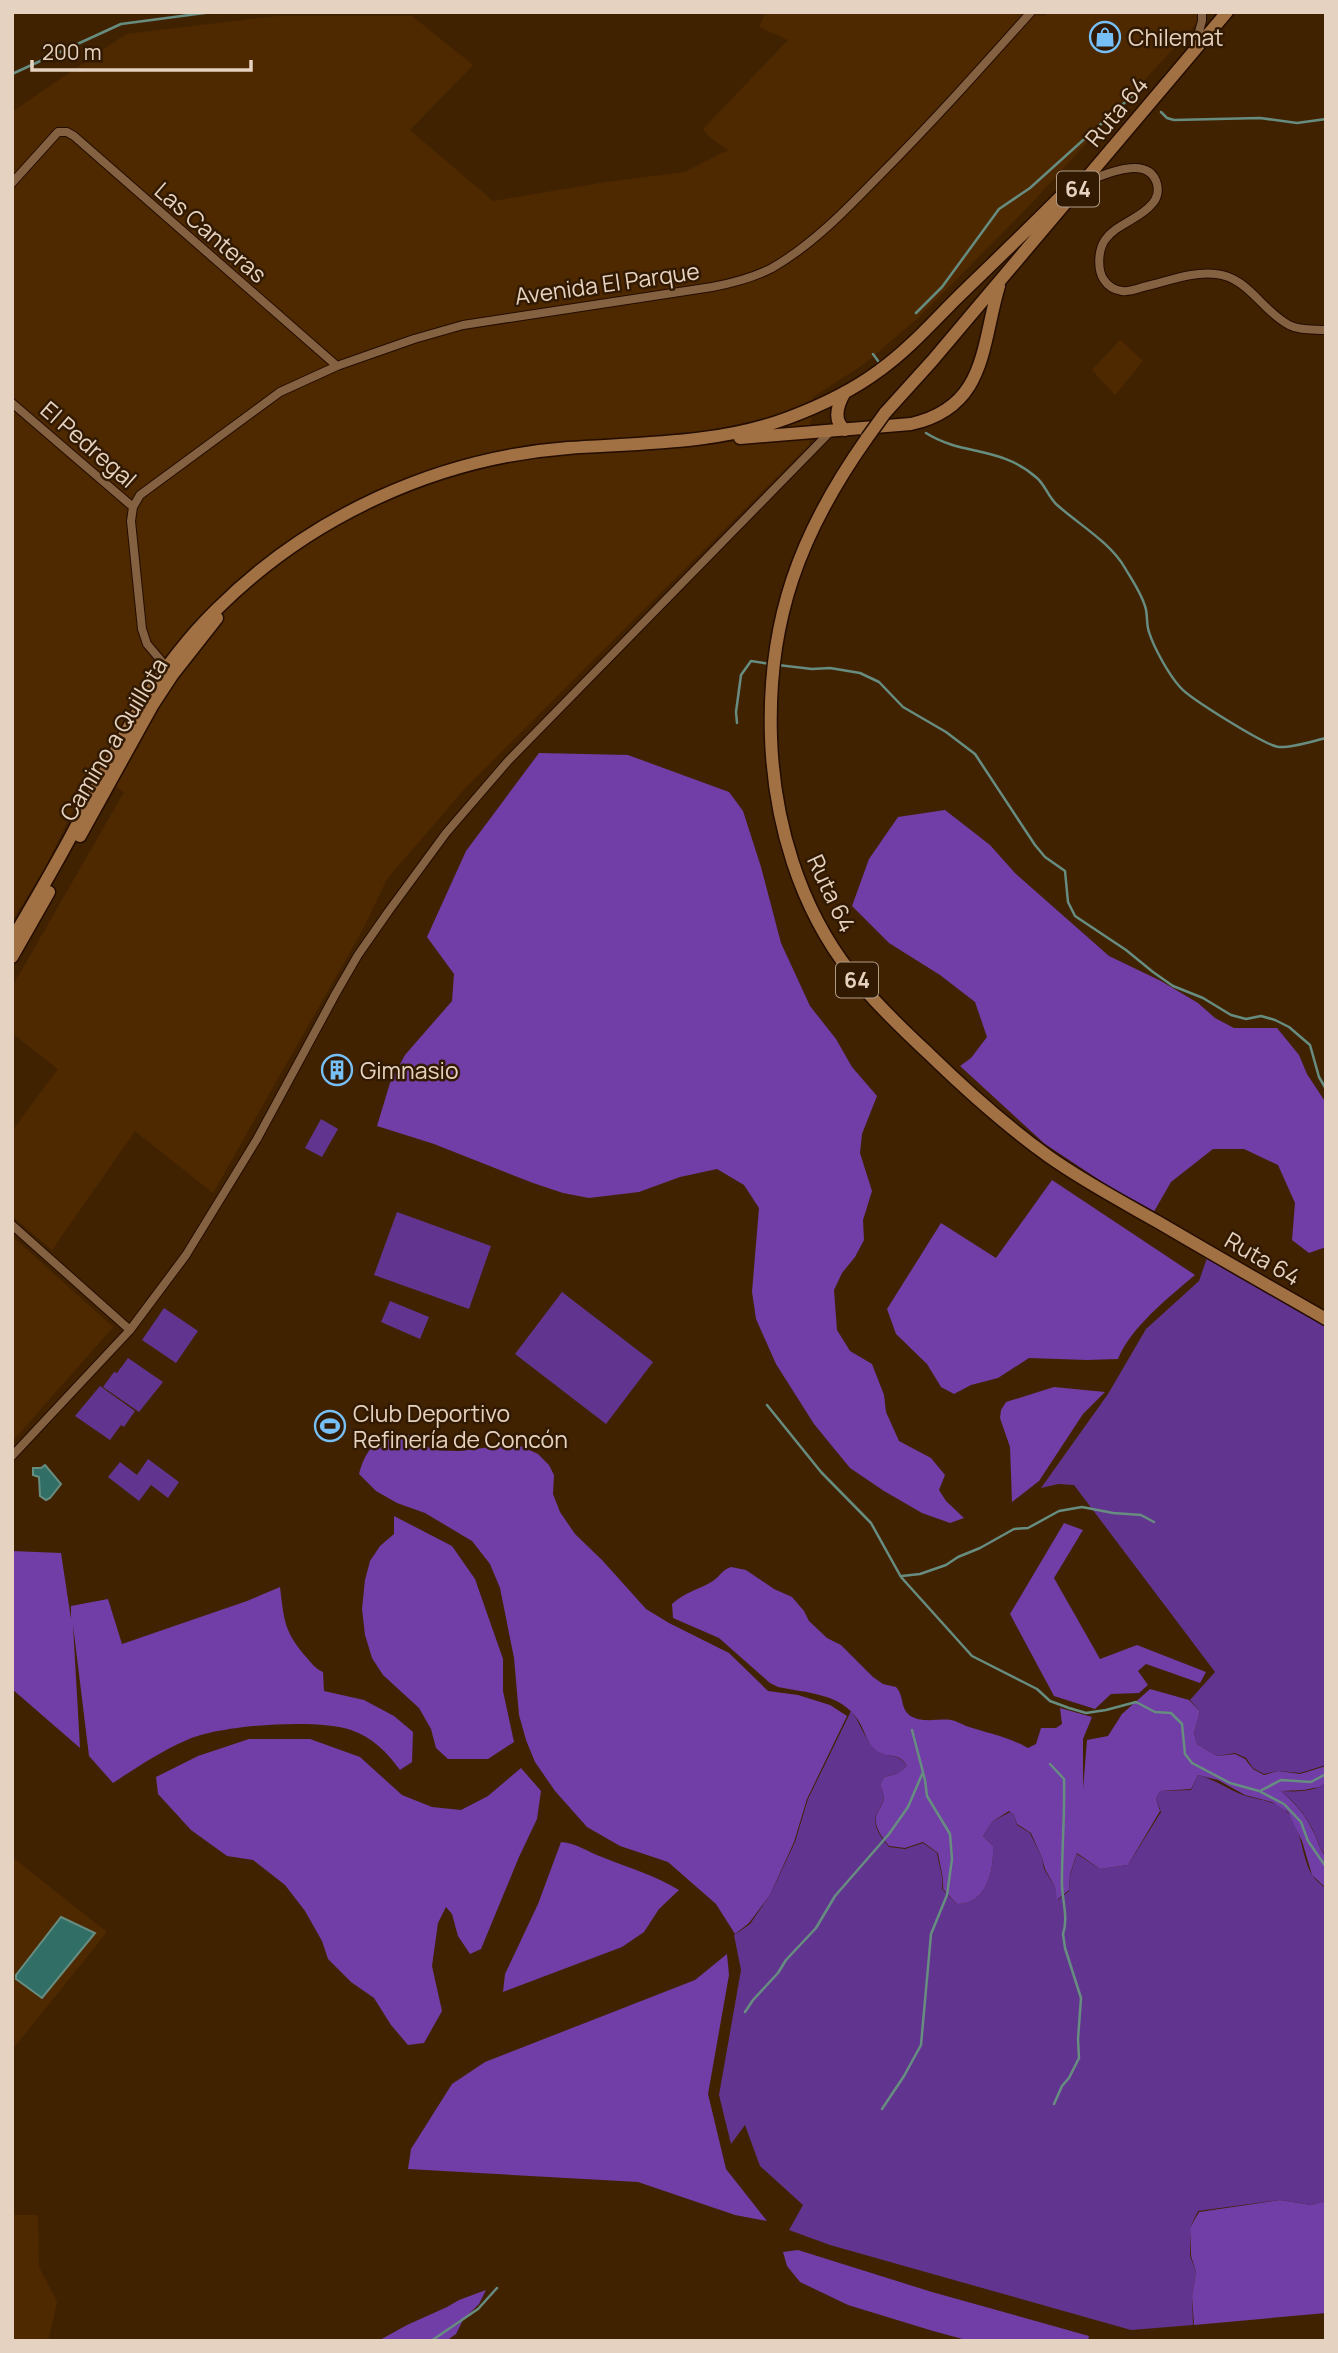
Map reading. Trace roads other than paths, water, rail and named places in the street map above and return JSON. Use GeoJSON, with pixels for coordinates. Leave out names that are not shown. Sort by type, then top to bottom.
{"type":"FeatureCollection","features":[{"type":"Feature","properties":{"kind":"main road","name":"Ruta 64"},"geometry":{"type":"LineString","coordinates":[[1217,12],[1002,279],[885,413],[824,505],[793,572],[778,632],[770,724],[774,778],[789,849],[814,914],[840,958],[864,988],[937,1062],[1012,1128],[1050,1157],[1326,1319]]}},
{"type":"Feature","properties":{"kind":"main road","name":"Ruta 64"},"geometry":{"type":"LineString","coordinates":[[928,363],[1227,12]]}},
{"type":"Feature","properties":{"kind":"main road"},"geometry":{"type":"LineString","coordinates":[[692,439],[770,424],[846,392],[881,369],[1079,183]]}},
{"type":"Feature","properties":{"kind":"main road"},"geometry":{"type":"LineString","coordinates":[[692,439],[830,432],[925,421],[953,405],[970,386],[981,364],[994,301],[1002,279]]}},
{"type":"Feature","properties":{"kind":"main road"},"geometry":{"type":"LineString","coordinates":[[845,430],[838,424],[837,418],[839,402],[846,392]]}},
{"type":"Feature","properties":{"kind":"main road","name":"Camino a Quillota"},"geometry":{"type":"LineString","coordinates":[[12,940],[60,856],[133,717],[215,610],[274,561],[355,509],[404,486],[447,471],[540,451],[692,439]]}},
{"type":"Feature","properties":{"kind":"main road","name":"Camino a Quillota"},"geometry":{"type":"LineString","coordinates":[[12,957],[169,671]]}},
{"type":"Feature","properties":{"kind":"street","name":"Avenida El Parque"},"geometry":{"type":"LineString","coordinates":[[133,507],[140,495],[265,402],[280,392],[337,366],[463,325],[712,287],[750,278],[771,268],[802,248],[869,186],[950,103],[1031,12]]}},
{"type":"Feature","properties":{"kind":"street"},"geometry":{"type":"LineString","coordinates":[[1198,35],[1202,12]]}},
{"type":"Feature","properties":{"kind":"street","name":"Las Canteras"},"geometry":{"type":"LineString","coordinates":[[12,183],[58,132],[67,132],[337,366]]}},
{"type":"Feature","properties":{"kind":"street"},"geometry":{"type":"LineString","coordinates":[[1079,183],[1130,168],[1151,173],[1157,182],[1158,192],[1152,204],[1106,239],[1101,252],[1101,274],[1106,284],[1122,291],[1196,275],[1229,276],[1290,326],[1326,330]]}},
{"type":"Feature","properties":{"kind":"street","name":"El Pedregal"},"geometry":{"type":"LineString","coordinates":[[12,404],[133,507],[131,521],[142,629],[147,644],[169,671]]}},
{"type":"Feature","properties":{"kind":"street"},"geometry":{"type":"LineString","coordinates":[[12,1456],[130,1330],[181,1263],[224,1196],[358,955],[446,833],[508,761],[830,432]]}},
{"type":"Feature","properties":{"kind":"street"},"geometry":{"type":"LineString","coordinates":[[12,1226],[130,1330]]}},
{"type":"Feature","properties":{"kind":"water"},"geometry":{"type":"Polygon","coordinates":[[[45,1465],[61,1484],[46,1500],[40,1496],[39,1477],[33,1475],[33,1468],[45,1465]]]}},
{"type":"Feature","properties":{"kind":"water"},"geometry":{"type":"Polygon","coordinates":[[[61,1917],[95,1933],[42,1998],[16,1979],[16,1975],[61,1917]]]}},
{"type":"Feature","properties":{"kind":"waterway"},"geometry":{"type":"LineString","coordinates":[[12,74],[121,24],[212,12]]}},
{"type":"Feature","properties":{"kind":"waterway"},"geometry":{"type":"LineString","coordinates":[[916,313],[942,287],[999,209],[1030,188],[1137,94]]}},
{"type":"Feature","properties":{"kind":"waterway"},"geometry":{"type":"LineString","coordinates":[[1161,112],[1174,120],[1260,118],[1297,123],[1326,119]]}},
{"type":"Feature","properties":{"kind":"waterway"},"geometry":{"type":"LineString","coordinates":[[873,354],[881,365]]}},
{"type":"Feature","properties":{"kind":"waterway"},"geometry":{"type":"LineString","coordinates":[[926,433],[1024,468],[1040,481],[1056,504],[1111,550],[1141,596],[1149,632],[1158,653],[1171,676],[1186,693],[1271,745],[1290,746],[1326,738]]}},
{"type":"Feature","properties":{"kind":"waterway"},"geometry":{"type":"LineString","coordinates":[[737,723],[741,675],[751,661],[771,664]]}},
{"type":"Feature","properties":{"kind":"waterway"},"geometry":{"type":"LineString","coordinates":[[778,665],[860,673],[879,682],[903,707],[946,732],[975,754],[1035,845],[1045,857],[1065,871],[1068,902],[1075,916],[1173,986],[1203,998],[1231,1015],[1246,1019],[1261,1016],[1289,1027],[1310,1045],[1319,1077],[1326,1089]]}},
{"type":"Feature","properties":{"kind":"waterway"},"geometry":{"type":"LineString","coordinates":[[767,1405],[821,1472],[871,1523],[901,1577],[972,1656],[1037,1689],[1050,1701],[1086,1713],[1136,1702],[1155,1712],[1171,1713],[1182,1724],[1185,1754],[1192,1763],[1230,1783],[1259,1791],[1284,1804],[1301,1822],[1308,1841],[1326,1867]]}},
{"type":"Feature","properties":{"kind":"waterway"},"geometry":{"type":"LineString","coordinates":[[902,1576],[920,1574],[946,1565],[1014,1529],[1028,1528],[1059,1511],[1082,1507],[1141,1515],[1154,1522]]}},
{"type":"Feature","properties":{"kind":"waterway"},"geometry":{"type":"LineString","coordinates":[[882,2109],[921,2045],[931,1934],[947,1895],[952,1859],[950,1834],[927,1796],[912,1730]]}},
{"type":"Feature","properties":{"kind":"waterway"},"geometry":{"type":"LineString","coordinates":[[1050,1764],[1064,1779],[1063,1934],[1081,1998],[1079,2058],[1054,2104]]}},
{"type":"Feature","properties":{"kind":"waterway"},"geometry":{"type":"LineString","coordinates":[[745,2012],[786,1960],[816,1928],[835,1896],[889,1834],[908,1807],[923,1772]]}},
{"type":"Feature","properties":{"kind":"waterway"},"geometry":{"type":"LineString","coordinates":[[1260,1791],[1281,1780],[1311,1782],[1326,1774]]}},
{"type":"Feature","properties":{"kind":"waterway"},"geometry":{"type":"LineString","coordinates":[[431,2341],[478,2309],[497,2288]]}},
{"type":"Feature","properties":{"kind":"place","name":"Chilemat"},"geometry":{"type":"Point","coordinates":[1105,37]}},
{"type":"Feature","properties":{"kind":"place","name":"Gimnasio"},"geometry":{"type":"Point","coordinates":[337,1070]}},
{"type":"Feature","properties":{"kind":"place","name":"Club Deportivo Refinería de Concón"},"geometry":{"type":"Point","coordinates":[330,1426]}}]}
